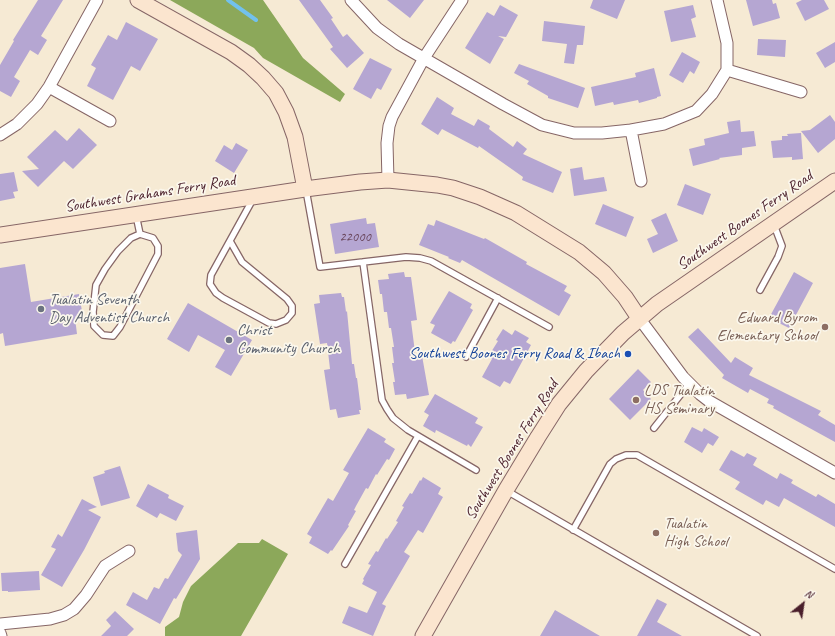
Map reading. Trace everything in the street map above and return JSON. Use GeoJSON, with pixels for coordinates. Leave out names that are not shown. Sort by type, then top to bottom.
{"type":"FeatureCollection","features":[{"type":"Feature","properties":{"kind":"street"},"geometry":{"type":"LineString","coordinates":[[0,135],[17,124],[37,104],[49,87],[96,0]]}},
{"type":"Feature","properties":{"kind":"street"},"geometry":{"type":"LineString","coordinates":[[138,0],[231,52],[249,65],[263,78],[276,94],[286,112],[294,137],[305,189]]}},
{"type":"Feature","properties":{"kind":"street"},"geometry":{"type":"LineString","coordinates":[[351,0],[377,28],[399,44],[542,125],[574,133],[602,133],[631,130],[664,124],[696,112],[712,94],[727,70],[727,43],[717,0]]}},
{"type":"Feature","properties":{"kind":"street"},"geometry":{"type":"LineString","coordinates":[[388,180],[387,143],[389,126],[392,117],[424,58],[462,0]]}},
{"type":"Feature","properties":{"kind":"street"},"geometry":{"type":"LineString","coordinates":[[727,70],[801,92]]}},
{"type":"Feature","properties":{"kind":"street"},"geometry":{"type":"LineString","coordinates":[[49,87],[110,121]]}},
{"type":"Feature","properties":{"kind":"street"},"geometry":{"type":"LineString","coordinates":[[631,130],[641,181]]}},
{"type":"Feature","properties":{"kind":"street","name":"Southwest Grahams Ferry Road"},"geometry":{"type":"LineString","coordinates":[[0,235],[305,189],[360,182],[388,180],[405,181],[453,188],[480,197],[516,213],[579,252],[592,262],[625,297],[639,318]]}},
{"type":"Feature","properties":{"kind":"street","name":"Southwest Boones Ferry Road"},"geometry":{"type":"LineString","coordinates":[[423,636],[506,490],[559,404],[586,371],[639,318],[681,287],[835,181]]}},
{"type":"Feature","properties":{"kind":"street"},"geometry":{"type":"LineString","coordinates":[[639,318],[683,377],[709,401],[835,473]]}},
{"type":"Feature","properties":{"kind":"street"},"geometry":{"type":"LineString","coordinates":[[0,624],[64,615],[74,609],[105,566],[129,551]]}},
{"type":"Feature","properties":{"kind":"street"},"geometry":{"type":"LineString","coordinates":[[0,632],[1,636]]}},
{"type":"Feature","properties":{"kind":"lane"},"geometry":{"type":"LineString","coordinates":[[305,189],[320,267],[413,257],[431,261],[549,327]]}},
{"type":"Feature","properties":{"kind":"lane"},"geometry":{"type":"LineString","coordinates":[[230,241],[242,262],[287,299],[292,306],[292,313],[286,320],[276,324],[269,323],[216,293],[210,284],[211,275],[254,197]]}},
{"type":"Feature","properties":{"kind":"lane"},"geometry":{"type":"LineString","coordinates":[[136,214],[140,234]]}},
{"type":"Feature","properties":{"kind":"lane"},"geometry":{"type":"LineString","coordinates":[[760,290],[778,257],[782,246],[773,223]]}},
{"type":"Feature","properties":{"kind":"lane"},"geometry":{"type":"LineString","coordinates":[[140,234],[153,238],[158,246],[158,254],[120,326],[113,336],[103,334],[94,326],[93,312],[96,285],[118,251],[131,238],[140,234]]}},
{"type":"Feature","properties":{"kind":"lane"},"geometry":{"type":"LineString","coordinates":[[363,262],[382,400],[393,418],[408,430],[476,470]]}},
{"type":"Feature","properties":{"kind":"lane"},"geometry":{"type":"LineString","coordinates":[[466,357],[498,298]]}},
{"type":"Feature","properties":{"kind":"lane"},"geometry":{"type":"LineString","coordinates":[[654,428],[689,384]]}},
{"type":"Feature","properties":{"kind":"lane"},"geometry":{"type":"LineString","coordinates":[[345,564],[418,436]]}},
{"type":"Feature","properties":{"kind":"lane"},"geometry":{"type":"LineString","coordinates":[[573,530],[610,464],[616,459],[626,455],[636,455],[835,569]]}},
{"type":"Feature","properties":{"kind":"lane"},"geometry":{"type":"LineString","coordinates":[[506,490],[757,636]]}},
{"type":"Feature","properties":{"kind":"green space"},"geometry":{"type":"Polygon","coordinates":[[[170,0],[263,0],[303,58],[345,94],[340,102],[263,58],[254,48],[170,0]]]}},
{"type":"Feature","properties":{"kind":"green space"},"geometry":{"type":"Polygon","coordinates":[[[262,539],[288,554],[241,636],[165,636],[165,627],[179,617],[183,602],[191,586],[238,543],[259,543],[262,539]]]}},
{"type":"Feature","properties":{"kind":"building"},"geometry":{"type":"Polygon","coordinates":[[[38,0],[63,0],[41,36],[47,40],[38,55],[30,50],[14,77],[20,81],[11,97],[0,91],[0,65],[14,41],[13,40],[38,0]]]}},
{"type":"Feature","properties":{"kind":"building"},"geometry":{"type":"Polygon","coordinates":[[[299,0],[320,0],[333,18],[331,19],[343,37],[347,34],[364,53],[347,68],[330,49],[333,47],[299,0]]]}},
{"type":"Feature","properties":{"kind":"building"},"geometry":{"type":"Polygon","coordinates":[[[387,0],[424,0],[410,18],[387,0]]]}},
{"type":"Feature","properties":{"kind":"building"},"geometry":{"type":"Polygon","coordinates":[[[593,0],[625,0],[617,19],[590,8],[593,0]]]}},
{"type":"Feature","properties":{"kind":"building"},"geometry":{"type":"Polygon","coordinates":[[[746,0],[772,0],[773,4],[776,3],[780,18],[753,26],[746,0]]]}},
{"type":"Feature","properties":{"kind":"building"},"geometry":{"type":"Polygon","coordinates":[[[802,0],[824,0],[829,9],[805,21],[796,3],[802,0]]]}},
{"type":"Feature","properties":{"kind":"building"},"geometry":{"type":"Polygon","coordinates":[[[500,5],[518,15],[506,37],[498,36],[504,39],[490,64],[465,48],[487,12],[494,16],[500,5]]]}},
{"type":"Feature","properties":{"kind":"building"},"geometry":{"type":"Polygon","coordinates":[[[693,5],[696,17],[691,19],[696,37],[671,42],[664,11],[693,5]]]}},
{"type":"Feature","properties":{"kind":"building"},"geometry":{"type":"Polygon","coordinates":[[[544,21],[585,26],[583,45],[577,45],[574,64],[564,63],[567,44],[542,41],[544,21]]]}},
{"type":"Feature","properties":{"kind":"building"},"geometry":{"type":"Polygon","coordinates":[[[126,22],[158,39],[140,71],[131,66],[113,100],[87,86],[96,68],[91,65],[108,35],[117,40],[126,22]]]}},
{"type":"Feature","properties":{"kind":"building"},"geometry":{"type":"Polygon","coordinates":[[[758,39],[786,40],[785,57],[757,55],[758,39]]]}},
{"type":"Feature","properties":{"kind":"building"},"geometry":{"type":"Polygon","coordinates":[[[835,42],[835,62],[825,68],[816,53],[835,42]]]}},
{"type":"Feature","properties":{"kind":"building"},"geometry":{"type":"Polygon","coordinates":[[[682,52],[700,62],[694,74],[690,71],[683,83],[669,75],[682,52]]]}},
{"type":"Feature","properties":{"kind":"building"},"geometry":{"type":"Polygon","coordinates":[[[370,58],[392,69],[381,90],[377,88],[371,99],[353,89],[370,58]]]}},
{"type":"Feature","properties":{"kind":"building"},"geometry":{"type":"Polygon","coordinates":[[[519,64],[585,88],[578,108],[548,98],[548,96],[527,84],[529,81],[514,73],[519,64]]]}},
{"type":"Feature","properties":{"kind":"building"},"geometry":{"type":"Polygon","coordinates":[[[654,68],[661,96],[639,103],[638,100],[614,105],[613,102],[595,106],[591,87],[636,77],[635,73],[654,68]]]}},
{"type":"Feature","properties":{"kind":"building"},"geometry":{"type":"Polygon","coordinates":[[[437,97],[454,108],[451,114],[474,126],[478,119],[490,126],[489,129],[513,147],[517,141],[527,149],[523,154],[562,172],[553,193],[522,180],[523,177],[479,146],[478,148],[442,129],[438,135],[421,124],[437,97]]]}},
{"type":"Feature","properties":{"kind":"building"},"geometry":{"type":"Polygon","coordinates":[[[830,115],[835,122],[835,139],[818,153],[801,131],[810,130],[830,115]]]}},
{"type":"Feature","properties":{"kind":"building"},"geometry":{"type":"Polygon","coordinates":[[[740,120],[741,132],[754,131],[756,146],[742,148],[742,155],[719,158],[720,159],[693,166],[689,149],[705,145],[704,139],[729,133],[727,122],[740,120]]]}},
{"type":"Feature","properties":{"kind":"building"},"geometry":{"type":"Polygon","coordinates":[[[79,128],[97,145],[73,169],[64,161],[38,187],[22,171],[39,169],[27,157],[55,130],[67,141],[79,128]]]}},
{"type":"Feature","properties":{"kind":"building"},"geometry":{"type":"Polygon","coordinates":[[[801,133],[803,159],[792,160],[792,157],[773,158],[771,141],[782,140],[782,136],[788,136],[787,134],[801,133]]]}},
{"type":"Feature","properties":{"kind":"building"},"geometry":{"type":"Polygon","coordinates":[[[236,143],[248,150],[234,173],[215,161],[224,145],[232,150],[236,143]]]}},
{"type":"Feature","properties":{"kind":"building"},"geometry":{"type":"Polygon","coordinates":[[[582,167],[584,180],[604,177],[607,191],[574,196],[570,169],[582,167]]]}},
{"type":"Feature","properties":{"kind":"building"},"geometry":{"type":"Polygon","coordinates":[[[14,172],[18,191],[13,192],[15,198],[0,201],[0,174],[14,172]]]}},
{"type":"Feature","properties":{"kind":"building"},"geometry":{"type":"Polygon","coordinates":[[[685,184],[711,194],[703,215],[677,205],[685,184]]]}},
{"type":"Feature","properties":{"kind":"building"},"geometry":{"type":"Polygon","coordinates":[[[603,204],[634,217],[626,237],[595,224],[603,204]]]}},
{"type":"Feature","properties":{"kind":"building"},"geometry":{"type":"Polygon","coordinates":[[[666,213],[678,241],[653,253],[647,239],[658,234],[651,220],[666,213]]]}},
{"type":"Feature","properties":{"kind":"building"},"geometry":{"type":"Polygon","coordinates":[[[366,218],[367,224],[375,223],[379,247],[335,254],[330,224],[366,218]]]}},
{"type":"Feature","properties":{"kind":"building"},"geometry":{"type":"Polygon","coordinates":[[[436,220],[484,239],[485,238],[527,262],[526,264],[567,286],[564,291],[571,295],[559,316],[462,260],[460,263],[419,245],[428,224],[434,226],[436,220]]]}},
{"type":"Feature","properties":{"kind":"building","name":"Tualatin Seventh Day Adventist Church"},"geometry":{"type":"Polygon","coordinates":[[[25,264],[31,302],[79,294],[83,317],[75,318],[77,334],[5,346],[3,333],[0,334],[0,268],[25,264]]]}},
{"type":"Feature","properties":{"kind":"building"},"geometry":{"type":"Polygon","coordinates":[[[404,272],[405,277],[411,277],[417,320],[411,321],[416,360],[421,350],[429,395],[407,399],[406,394],[395,395],[393,382],[395,382],[392,363],[394,363],[392,347],[394,347],[387,312],[384,312],[382,294],[380,294],[378,280],[389,279],[388,274],[404,272]]]}},
{"type":"Feature","properties":{"kind":"building"},"geometry":{"type":"Polygon","coordinates":[[[794,272],[813,283],[789,328],[769,318],[794,272]]]}},
{"type":"Feature","properties":{"kind":"building"},"geometry":{"type":"Polygon","coordinates":[[[449,291],[472,304],[470,308],[473,310],[455,342],[453,341],[451,344],[431,333],[435,325],[430,323],[449,291]]]}},
{"type":"Feature","properties":{"kind":"building"},"geometry":{"type":"Polygon","coordinates":[[[341,293],[342,297],[344,297],[346,312],[347,311],[352,364],[354,364],[357,378],[361,410],[359,410],[360,414],[338,418],[336,409],[330,410],[324,370],[330,369],[327,343],[320,344],[314,304],[320,303],[319,295],[341,293]]]}},
{"type":"Feature","properties":{"kind":"building","name":"Christ Community Church"},"geometry":{"type":"Polygon","coordinates":[[[188,303],[252,340],[231,376],[215,367],[225,350],[198,335],[189,352],[167,339],[188,303]]]}},
{"type":"Feature","properties":{"kind":"building"},"geometry":{"type":"Polygon","coordinates":[[[698,328],[731,363],[735,357],[753,368],[749,375],[821,411],[818,415],[835,425],[835,442],[773,408],[774,406],[767,403],[769,399],[750,389],[748,393],[722,378],[724,375],[688,337],[698,328]]]}},
{"type":"Feature","properties":{"kind":"building"},"geometry":{"type":"Polygon","coordinates":[[[503,329],[512,335],[515,330],[529,338],[526,342],[531,345],[510,384],[504,381],[500,387],[482,377],[492,359],[488,357],[498,341],[496,340],[503,329]]]}},
{"type":"Feature","properties":{"kind":"building"},"geometry":{"type":"Polygon","coordinates":[[[638,369],[651,382],[643,390],[651,399],[630,420],[609,399],[638,369]]]}},
{"type":"Feature","properties":{"kind":"building"},"geometry":{"type":"Polygon","coordinates":[[[435,394],[478,418],[475,423],[483,427],[471,447],[468,444],[467,446],[436,430],[435,433],[423,426],[429,415],[424,412],[435,394]]]}},
{"type":"Feature","properties":{"kind":"building"},"geometry":{"type":"Polygon","coordinates":[[[692,427],[702,432],[704,428],[719,437],[713,446],[708,443],[702,453],[684,442],[692,427]]]}},
{"type":"Feature","properties":{"kind":"building"},"geometry":{"type":"Polygon","coordinates":[[[368,428],[386,439],[384,442],[395,449],[389,460],[387,459],[377,475],[376,474],[368,489],[366,488],[354,510],[356,511],[348,525],[349,526],[332,551],[331,550],[328,554],[309,543],[312,537],[307,534],[328,498],[333,501],[349,473],[343,470],[368,428]]]}},
{"type":"Feature","properties":{"kind":"building"},"geometry":{"type":"Polygon","coordinates":[[[731,450],[744,457],[747,453],[757,458],[753,465],[777,479],[780,473],[793,480],[791,483],[816,497],[818,494],[835,504],[835,527],[784,498],[779,507],[766,500],[763,505],[735,489],[740,482],[719,470],[731,450]]]}},
{"type":"Feature","properties":{"kind":"building"},"geometry":{"type":"Polygon","coordinates":[[[120,466],[130,498],[101,506],[93,477],[105,473],[104,471],[120,466]]]}},
{"type":"Feature","properties":{"kind":"building"},"geometry":{"type":"Polygon","coordinates":[[[423,477],[441,488],[438,494],[443,497],[423,533],[418,530],[404,552],[410,556],[382,604],[386,606],[373,636],[342,623],[349,606],[367,613],[377,592],[362,584],[363,579],[371,565],[368,564],[398,522],[396,521],[404,507],[402,506],[423,477]]]}},
{"type":"Feature","properties":{"kind":"building"},"geometry":{"type":"Polygon","coordinates":[[[148,484],[169,495],[168,498],[184,506],[176,521],[160,513],[157,518],[136,506],[148,484]]]}},
{"type":"Feature","properties":{"kind":"building"},"geometry":{"type":"Polygon","coordinates":[[[82,499],[97,507],[88,510],[101,517],[84,550],[62,587],[41,575],[56,549],[51,547],[58,534],[62,537],[82,499]]]}},
{"type":"Feature","properties":{"kind":"building"},"geometry":{"type":"Polygon","coordinates":[[[197,530],[200,559],[176,599],[174,598],[160,624],[126,605],[133,592],[147,600],[154,587],[159,589],[165,578],[168,579],[182,555],[178,551],[176,533],[197,530]]]}},
{"type":"Feature","properties":{"kind":"building"},"geometry":{"type":"Polygon","coordinates":[[[39,571],[40,590],[2,591],[1,573],[39,571]]]}},
{"type":"Feature","properties":{"kind":"building"},"geometry":{"type":"Polygon","coordinates":[[[657,599],[667,604],[657,622],[682,636],[637,636],[657,599]]]}},
{"type":"Feature","properties":{"kind":"building"},"geometry":{"type":"Polygon","coordinates":[[[555,610],[600,636],[540,636],[555,610]]]}},
{"type":"Feature","properties":{"kind":"building"},"geometry":{"type":"Polygon","coordinates":[[[115,611],[134,629],[127,636],[101,636],[111,626],[106,620],[115,611]]]}},
{"type":"Feature","properties":{"kind":"waterway"},"geometry":{"type":"LineString","coordinates":[[228,0],[256,20]]}},
{"type":"Feature","properties":{"kind":"place","name":"Tualatin Seventh Day Adventist Church"},"geometry":{"type":"Point","coordinates":[41,309]}},
{"type":"Feature","properties":{"kind":"place","name":"Edward Byrom Elementary School"},"geometry":{"type":"Point","coordinates":[825,327]}},
{"type":"Feature","properties":{"kind":"place","name":"Christ Community Church"},"geometry":{"type":"Point","coordinates":[229,340]}},
{"type":"Feature","properties":{"kind":"place","name":"Southwest Boones Ferry Road & Ibach"},"geometry":{"type":"Point","coordinates":[628,354]}},
{"type":"Feature","properties":{"kind":"place","name":"LDS Tualatin HS Seminary"},"geometry":{"type":"Point","coordinates":[636,400]}},
{"type":"Feature","properties":{"kind":"place","name":"Tualatin High School"},"geometry":{"type":"Point","coordinates":[656,533]}}]}
